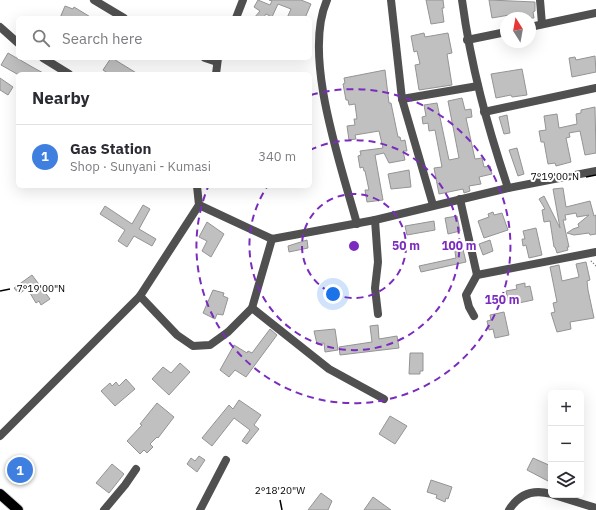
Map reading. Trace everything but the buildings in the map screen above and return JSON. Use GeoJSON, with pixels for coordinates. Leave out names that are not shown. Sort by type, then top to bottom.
{"type":"FeatureCollection","features":[{"type":"Feature","properties":{"kind":"main road"},"geometry":{"type":"LineString","coordinates":[[0,494],[18,510]]}},
{"type":"Feature","properties":{"kind":"street"},"geometry":{"type":"LineString","coordinates":[[94,0],[121,16]]}},
{"type":"Feature","properties":{"kind":"street"},"geometry":{"type":"LineString","coordinates":[[237,16],[243,0]]}},
{"type":"Feature","properties":{"kind":"street"},"geometry":{"type":"LineString","coordinates":[[328,0],[323,10],[318,35],[320,73],[331,126],[357,224]]}},
{"type":"Feature","properties":{"kind":"street"},"geometry":{"type":"LineString","coordinates":[[391,0],[402,99],[433,205]]}},
{"type":"Feature","properties":{"kind":"street"},"geometry":{"type":"LineString","coordinates":[[462,0],[467,40],[484,112],[508,188]]}},
{"type":"Feature","properties":{"kind":"street"},"geometry":{"type":"LineString","coordinates":[[540,0],[542,24]]}},
{"type":"Feature","properties":{"kind":"street"},"geometry":{"type":"LineString","coordinates":[[536,26],[596,13]]}},
{"type":"Feature","properties":{"kind":"street"},"geometry":{"type":"LineString","coordinates":[[0,27],[16,41]]}},
{"type":"Feature","properties":{"kind":"street"},"geometry":{"type":"LineString","coordinates":[[467,40],[500,33]]}},
{"type":"Feature","properties":{"kind":"street"},"geometry":{"type":"LineString","coordinates":[[46,60],[66,72]]}},
{"type":"Feature","properties":{"kind":"street"},"geometry":{"type":"LineString","coordinates":[[216,72],[218,60]]}},
{"type":"Feature","properties":{"kind":"street"},"geometry":{"type":"LineString","coordinates":[[402,99],[478,86]]}},
{"type":"Feature","properties":{"kind":"street"},"geometry":{"type":"LineString","coordinates":[[484,112],[596,88]]}},
{"type":"Feature","properties":{"kind":"street"},"geometry":{"type":"LineString","coordinates":[[198,205],[272,240],[357,224],[508,188],[596,171]]}},
{"type":"Feature","properties":{"kind":"street"},"geometry":{"type":"LineString","coordinates":[[0,436],[140,296],[198,205],[197,188]]}},
{"type":"Feature","properties":{"kind":"street"},"geometry":{"type":"LineString","coordinates":[[460,199],[477,275],[466,295],[469,307],[474,316]]}},
{"type":"Feature","properties":{"kind":"street"},"geometry":{"type":"LineString","coordinates":[[375,220],[378,262],[375,288],[378,314]]}},
{"type":"Feature","properties":{"kind":"street"},"geometry":{"type":"LineString","coordinates":[[140,296],[177,335],[193,346],[210,345],[228,332],[252,308],[272,240]]}},
{"type":"Feature","properties":{"kind":"street"},"geometry":{"type":"LineString","coordinates":[[477,275],[596,252]]}},
{"type":"Feature","properties":{"kind":"street"},"geometry":{"type":"LineString","coordinates":[[252,308],[329,368],[384,399]]}},
{"type":"Feature","properties":{"kind":"street"},"geometry":{"type":"LineString","coordinates":[[200,510],[226,460]]}},
{"type":"Feature","properties":{"kind":"street"},"geometry":{"type":"LineString","coordinates":[[104,510],[136,470]]}},
{"type":"Feature","properties":{"kind":"street"},"geometry":{"type":"LineString","coordinates":[[508,510],[515,500],[527,493],[540,491],[548,493]]}},
{"type":"Feature","properties":{"kind":"street"},"geometry":{"type":"LineString","coordinates":[[564,498],[596,508]]}},
{"type":"Feature","properties":{"kind":"place","name":"Gas Station"},"geometry":{"type":"Point","coordinates":[20,470]}}]}
